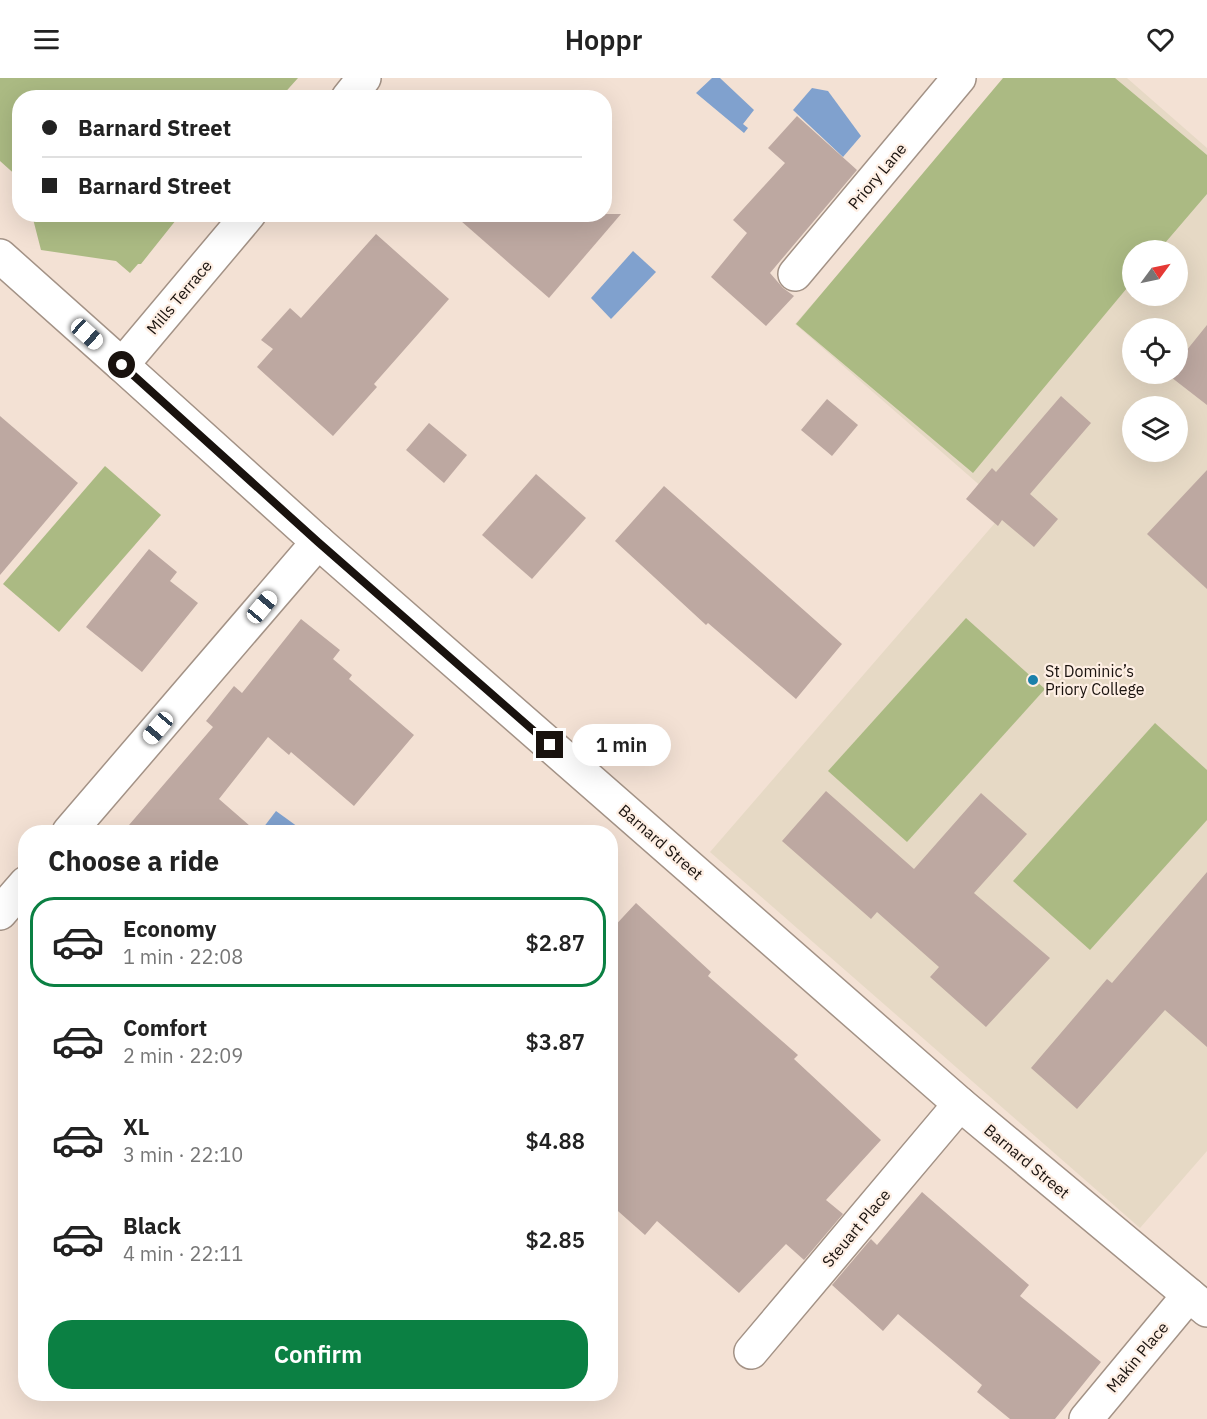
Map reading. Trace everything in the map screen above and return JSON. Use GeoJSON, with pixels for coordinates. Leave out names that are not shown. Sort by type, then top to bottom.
{"type":"FeatureCollection","features":[{"type":"Feature","properties":{"kind":"street"},"geometry":{"type":"LineString","coordinates":[[354,90],[364,78]]}},
{"type":"Feature","properties":{"kind":"street","name":"Priory Lane"},"geometry":{"type":"LineString","coordinates":[[795,274],[959,78]]}},
{"type":"Feature","properties":{"kind":"street","name":"Mills Terrace"},"geometry":{"type":"LineString","coordinates":[[122,365],[242,222]]}},
{"type":"Feature","properties":{"kind":"street"},"geometry":{"type":"LineString","coordinates":[[0,256],[122,365]]}},
{"type":"Feature","properties":{"kind":"street","name":"Barnard Street"},"geometry":{"type":"LineString","coordinates":[[122,365],[318,542],[960,1104],[1198,1303]]}},
{"type":"Feature","properties":{"kind":"street"},"geometry":{"type":"LineString","coordinates":[[75,825],[318,542]]}},
{"type":"Feature","properties":{"kind":"street"},"geometry":{"type":"LineString","coordinates":[[0,913],[18,892]]}},
{"type":"Feature","properties":{"kind":"street","name":"Steuart Place"},"geometry":{"type":"LineString","coordinates":[[751,1352],[960,1104]]}},
{"type":"Feature","properties":{"kind":"street","name":"Makin Place"},"geometry":{"type":"LineString","coordinates":[[1086,1419],[1198,1303]]}},
{"type":"Feature","properties":{"kind":"shaded area","name":"St Dominic’s Priory College"},"geometry":{"type":"Polygon","coordinates":[[[1009,78],[1127,78],[1207,148],[1207,1151],[1140,1228],[710,852],[1007,509],[795,324],[1009,78]]]}},
{"type":"Feature","properties":{"kind":"green space"},"geometry":{"type":"Polygon","coordinates":[[[0,78],[298,78],[287,90],[12,90],[12,172],[0,161],[0,78]]]}},
{"type":"Feature","properties":{"kind":"green space"},"geometry":{"type":"Polygon","coordinates":[[[1003,78],[1115,78],[1207,155],[1207,194],[1168,240],[1122,240],[1122,294],[973,473],[796,324],[1003,78]]]}},
{"type":"Feature","properties":{"kind":"green space"},"geometry":{"type":"Polygon","coordinates":[[[34,222],[174,222],[141,264],[138,264],[130,273],[116,261],[41,250],[34,222]]]}},
{"type":"Feature","properties":{"kind":"green space"},"geometry":{"type":"Polygon","coordinates":[[[105,466],[161,515],[59,632],[3,584],[105,466]]]}},
{"type":"Feature","properties":{"kind":"green space"},"geometry":{"type":"Polygon","coordinates":[[[966,618],[1045,689],[907,842],[828,771],[966,618]]]}},
{"type":"Feature","properties":{"kind":"green space"},"geometry":{"type":"Polygon","coordinates":[[[1155,723],[1207,770],[1207,820],[1090,950],[1013,881],[1155,723]]]}},
{"type":"Feature","properties":{"kind":"water"},"geometry":{"type":"Polygon","coordinates":[[[712,78],[720,78],[754,110],[743,124],[748,128],[744,133],[696,93],[712,78]]]}},
{"type":"Feature","properties":{"kind":"water"},"geometry":{"type":"Polygon","coordinates":[[[812,88],[828,91],[861,136],[843,157],[793,110],[812,88]]]}},
{"type":"Feature","properties":{"kind":"water"},"geometry":{"type":"Polygon","coordinates":[[[633,251],[656,272],[611,319],[591,298],[633,251]]]}},
{"type":"Feature","properties":{"kind":"water"},"geometry":{"type":"Polygon","coordinates":[[[276,811],[295,825],[265,825],[276,811]]]}},
{"type":"Feature","properties":{"kind":"building"},"geometry":{"type":"Polygon","coordinates":[[[797,116],[857,170],[770,273],[783,288],[794,296],[766,326],[711,277],[747,233],[733,220],[785,163],[768,148],[797,116]]]}},
{"type":"Feature","properties":{"kind":"building"},"geometry":{"type":"Polygon","coordinates":[[[612,214],[621,214],[549,298],[462,222],[612,222],[612,214]]]}},
{"type":"Feature","properties":{"kind":"building"},"geometry":{"type":"Polygon","coordinates":[[[376,234],[449,299],[374,384],[377,387],[333,436],[257,367],[273,349],[261,340],[290,308],[301,318],[376,234]]]}},
{"type":"Feature","properties":{"kind":"building"},"geometry":{"type":"Polygon","coordinates":[[[1207,325],[1207,405],[1180,384],[1188,384],[1188,349],[1207,325]]]}},
{"type":"Feature","properties":{"kind":"building"},"geometry":{"type":"Polygon","coordinates":[[[1061,396],[1091,423],[1030,494],[1058,519],[1034,547],[1002,520],[998,526],[966,499],[992,468],[996,472],[1061,396]]]}},
{"type":"Feature","properties":{"kind":"building"},"geometry":{"type":"Polygon","coordinates":[[[827,399],[858,425],[832,456],[801,430],[827,399]]]}},
{"type":"Feature","properties":{"kind":"building"},"geometry":{"type":"Polygon","coordinates":[[[0,416],[78,483],[0,575],[0,416]]]}},
{"type":"Feature","properties":{"kind":"building"},"geometry":{"type":"Polygon","coordinates":[[[429,423],[467,455],[444,483],[406,450],[429,423]]]}},
{"type":"Feature","properties":{"kind":"building"},"geometry":{"type":"Polygon","coordinates":[[[1207,470],[1207,589],[1147,534],[1207,470]]]}},
{"type":"Feature","properties":{"kind":"building"},"geometry":{"type":"Polygon","coordinates":[[[536,474],[586,518],[532,579],[482,535],[536,474]]]}},
{"type":"Feature","properties":{"kind":"building"},"geometry":{"type":"Polygon","coordinates":[[[664,486],[842,644],[796,699],[708,623],[706,625],[615,541],[664,486]]]}},
{"type":"Feature","properties":{"kind":"building"},"geometry":{"type":"Polygon","coordinates":[[[149,549],[177,572],[170,581],[198,603],[142,672],[86,627],[149,549]]]}},
{"type":"Feature","properties":{"kind":"building"},"geometry":{"type":"Polygon","coordinates":[[[301,619],[340,650],[333,659],[352,675],[349,679],[414,735],[354,806],[291,752],[289,755],[268,737],[219,799],[249,825],[129,825],[213,727],[206,721],[234,686],[242,693],[301,619]]]}},
{"type":"Feature","properties":{"kind":"building"},"geometry":{"type":"Polygon","coordinates":[[[826,791],[914,869],[981,793],[1027,834],[974,893],[1050,958],[986,1027],[930,977],[939,967],[877,912],[871,919],[782,841],[826,791]]]}},
{"type":"Feature","properties":{"kind":"building"},"geometry":{"type":"Polygon","coordinates":[[[1207,872],[1207,1047],[1165,1010],[1077,1109],[1031,1068],[1107,979],[1112,983],[1207,872]]]}},
{"type":"Feature","properties":{"kind":"building"},"geometry":{"type":"Polygon","coordinates":[[[636,903],[711,972],[708,976],[798,1055],[794,1059],[881,1140],[826,1200],[843,1214],[804,1260],[786,1244],[739,1293],[657,1221],[645,1235],[618,1211],[618,922],[636,903]]]}},
{"type":"Feature","properties":{"kind":"building"},"geometry":{"type":"Polygon","coordinates":[[[922,1192],[1029,1285],[1020,1296],[1101,1362],[1055,1419],[1010,1419],[977,1392],[982,1385],[898,1314],[883,1331],[832,1285],[871,1239],[877,1245],[922,1192]]]}},
{"type":"Feature","properties":{"kind":"place","name":"St Dominic’s Priory College"},"geometry":{"type":"Point","coordinates":[1033,680]}},
{"type":"Feature","properties":{"kind":"route"},"geometry":{"type":"LineString","coordinates":[[122,365],[318,542],[550,745]]}}]}
